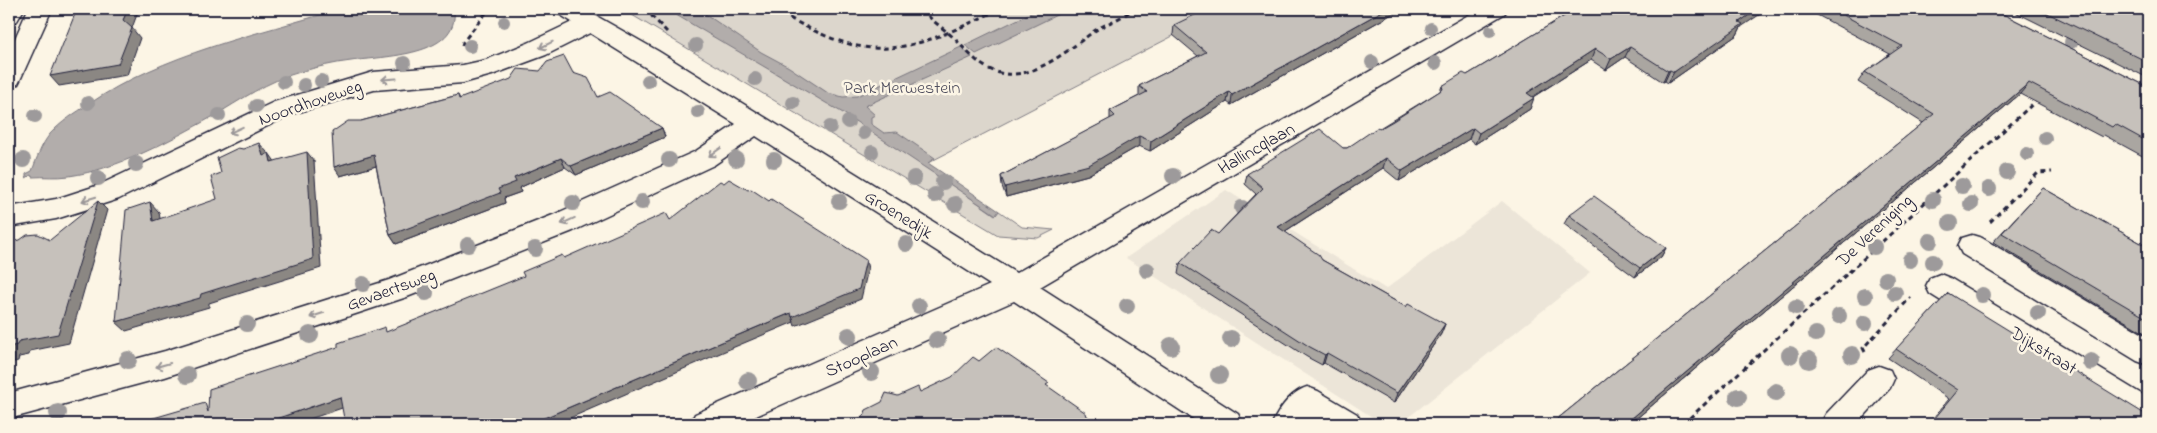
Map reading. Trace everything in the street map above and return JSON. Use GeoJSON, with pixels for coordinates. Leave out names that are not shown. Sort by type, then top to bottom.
{"type":"FeatureCollection","features":[{"type":"Feature","properties":{"kind":"street"},"geometry":{"type":"LineString","coordinates":[[9,16],[12,9]]}},
{"type":"Feature","properties":{"kind":"street"},"geometry":{"type":"LineString","coordinates":[[9,78],[40,9]]}},
{"type":"Feature","properties":{"kind":"street","name":"Hallincqlaan"},"geometry":{"type":"LineString","coordinates":[[1016,287],[1496,9]]}},
{"type":"Feature","properties":{"kind":"street","name":"Noordhoveweg"},"geometry":{"type":"LineString","coordinates":[[9,216],[56,209],[109,192],[283,108],[373,81],[463,74],[492,67],[537,49],[579,16]]}},
{"type":"Feature","properties":{"kind":"street","name":"Groenedijk"},"geometry":{"type":"LineString","coordinates":[[579,16],[649,57],[1016,287],[1228,424]]}},
{"type":"Feature","properties":{"kind":"street","name":"Gevaertsweg"},"geometry":{"type":"LineString","coordinates":[[9,406],[165,364],[397,289],[563,223],[706,158],[755,124]]}},
{"type":"Feature","properties":{"kind":"street"},"geometry":{"type":"LineString","coordinates":[[1972,246],[2148,352]]}},
{"type":"Feature","properties":{"kind":"street","name":"Dijkstraat"},"geometry":{"type":"LineString","coordinates":[[1940,286],[2148,414]]}},
{"type":"Feature","properties":{"kind":"street","name":"Stooplaan"},"geometry":{"type":"LineString","coordinates":[[706,424],[1016,287]]}},
{"type":"Feature","properties":{"kind":"street"},"geometry":{"type":"LineString","coordinates":[[1837,424],[1879,379]]}},
{"type":"Feature","properties":{"kind":"street"},"geometry":{"type":"LineString","coordinates":[[1288,424],[1308,400],[1346,424]]}},
{"type":"Feature","properties":{"kind":"path"},"geometry":{"type":"LineString","coordinates":[[463,74],[461,55],[463,42],[489,9]]}},
{"type":"Feature","properties":{"kind":"path"},"geometry":{"type":"LineString","coordinates":[[774,9],[837,39],[873,48],[910,44],[948,32],[1000,9]]}},
{"type":"Feature","properties":{"kind":"path"},"geometry":{"type":"LineString","coordinates":[[778,11],[783,9]]}},
{"type":"Feature","properties":{"kind":"path"},"geometry":{"type":"LineString","coordinates":[[922,9],[929,20],[948,32],[987,69],[997,74],[1010,75],[1039,69],[1052,63],[1099,28],[1123,17],[1133,9]]}},
{"type":"Feature","properties":{"kind":"path","name":"De Vereniging"},"geometry":{"type":"LineString","coordinates":[[1683,424],[2039,97]]}},
{"type":"Feature","properties":{"kind":"shaded area"},"geometry":{"type":"Polygon","coordinates":[[[340,9],[454,9],[453,25],[445,37],[417,51],[332,64],[276,80],[179,135],[125,161],[69,176],[32,177],[31,175],[26,178],[26,174],[32,171],[44,143],[54,130],[73,114],[118,86],[179,58],[340,9]]]}},
{"type":"Feature","properties":{"kind":"shaded area"},"geometry":{"type":"Polygon","coordinates":[[[666,9],[698,9],[761,52],[789,67],[828,93],[843,97],[857,96],[961,47],[972,57],[865,106],[875,115],[871,117],[871,124],[884,133],[897,132],[935,158],[928,163],[999,211],[996,215],[843,113],[666,9]]]}},
{"type":"Feature","properties":{"kind":"shaded area"},"geometry":{"type":"Polygon","coordinates":[[[1039,9],[1069,9],[976,54],[965,45],[1039,9]]]}},
{"type":"Feature","properties":{"kind":"shaded area"},"geometry":{"type":"Polygon","coordinates":[[[1226,190],[1386,289],[1502,201],[1590,273],[1400,424],[1383,424],[1126,258],[1226,190]]]}},
{"type":"Feature","properties":{"kind":"green space","name":"Park Merwestein"},"geometry":{"type":"Polygon","coordinates":[[[622,9],[1225,9],[924,165],[995,215],[999,211],[1022,227],[1054,230],[1038,238],[998,235],[622,9]]]}},
{"type":"Feature","properties":{"kind":"building"},"geometry":{"type":"Polygon","coordinates":[[[77,9],[128,9],[123,20],[132,28],[118,64],[50,76],[77,9]]]}},
{"type":"Feature","properties":{"kind":"building"},"geometry":{"type":"Polygon","coordinates":[[[1207,9],[1386,9],[1232,95],[1229,92],[1151,141],[1139,136],[1089,165],[1005,187],[1001,176],[1115,116],[1110,111],[1147,92],[1139,86],[1206,52],[1174,25],[1207,9]]]}},
{"type":"Feature","properties":{"kind":"building"},"geometry":{"type":"Polygon","coordinates":[[[1576,9],[1758,9],[1739,22],[1743,24],[1674,72],[1668,71],[1630,47],[1611,59],[1595,49],[1527,93],[1534,98],[1479,133],[1473,128],[1402,171],[1386,158],[1278,227],[1319,255],[1322,260],[1406,307],[1408,304],[1445,324],[1397,393],[1327,353],[1325,355],[1310,347],[1180,263],[1211,230],[1218,234],[1263,188],[1247,174],[1320,129],[1343,148],[1347,148],[1378,127],[1379,129],[1393,121],[1443,89],[1442,86],[1463,73],[1467,75],[1576,9]]]}},
{"type":"Feature","properties":{"kind":"building"},"geometry":{"type":"Polygon","coordinates":[[[1832,9],[1993,9],[2148,87],[2148,142],[2115,124],[2112,127],[2029,83],[1625,424],[1551,424],[1934,114],[1865,72],[1902,46],[1832,9]]]}},
{"type":"Feature","properties":{"kind":"building"},"geometry":{"type":"Polygon","coordinates":[[[2039,9],[2148,9],[2148,62],[2039,9]]]}},
{"type":"Feature","properties":{"kind":"building"},"geometry":{"type":"Polygon","coordinates":[[[564,56],[573,73],[588,78],[598,97],[610,92],[662,128],[571,166],[561,158],[514,178],[516,182],[498,189],[500,193],[390,235],[374,155],[334,167],[332,132],[348,121],[361,121],[458,95],[459,99],[511,79],[518,69],[540,71],[547,62],[564,56]]]}},
{"type":"Feature","properties":{"kind":"building"},"geometry":{"type":"Polygon","coordinates":[[[259,143],[263,156],[269,153],[271,162],[307,152],[313,259],[201,294],[200,298],[116,322],[126,210],[150,202],[153,221],[217,199],[211,177],[221,173],[217,158],[238,148],[243,149],[259,143]]]}},
{"type":"Feature","properties":{"kind":"building"},"geometry":{"type":"Polygon","coordinates":[[[729,179],[748,190],[751,189],[769,201],[771,199],[866,260],[859,289],[792,317],[791,313],[530,424],[345,424],[340,397],[261,424],[133,424],[205,403],[208,412],[209,389],[338,347],[338,343],[385,327],[386,332],[524,276],[522,272],[562,255],[564,258],[666,213],[670,220],[720,181],[724,183],[729,179]]]}},
{"type":"Feature","properties":{"kind":"building"},"geometry":{"type":"Polygon","coordinates":[[[2043,188],[2148,247],[2148,319],[2002,233],[2043,188]]]}},
{"type":"Feature","properties":{"kind":"building"},"geometry":{"type":"Polygon","coordinates":[[[1594,196],[1666,248],[1640,268],[1569,215],[1594,196]]]}},
{"type":"Feature","properties":{"kind":"building"},"geometry":{"type":"Polygon","coordinates":[[[98,201],[58,334],[19,341],[17,345],[9,347],[9,242],[20,240],[27,235],[38,234],[50,240],[98,201]]]}},
{"type":"Feature","properties":{"kind":"building"},"geometry":{"type":"Polygon","coordinates":[[[1948,293],[2148,416],[2148,424],[1930,424],[1958,390],[1896,349],[1948,293]]]}},
{"type":"Feature","properties":{"kind":"building"},"geometry":{"type":"Polygon","coordinates":[[[996,347],[1049,383],[1046,385],[1086,413],[1087,416],[1098,424],[845,424],[864,416],[866,410],[882,402],[886,393],[898,396],[918,387],[920,392],[952,377],[973,357],[979,361],[996,347]]]}}]}
